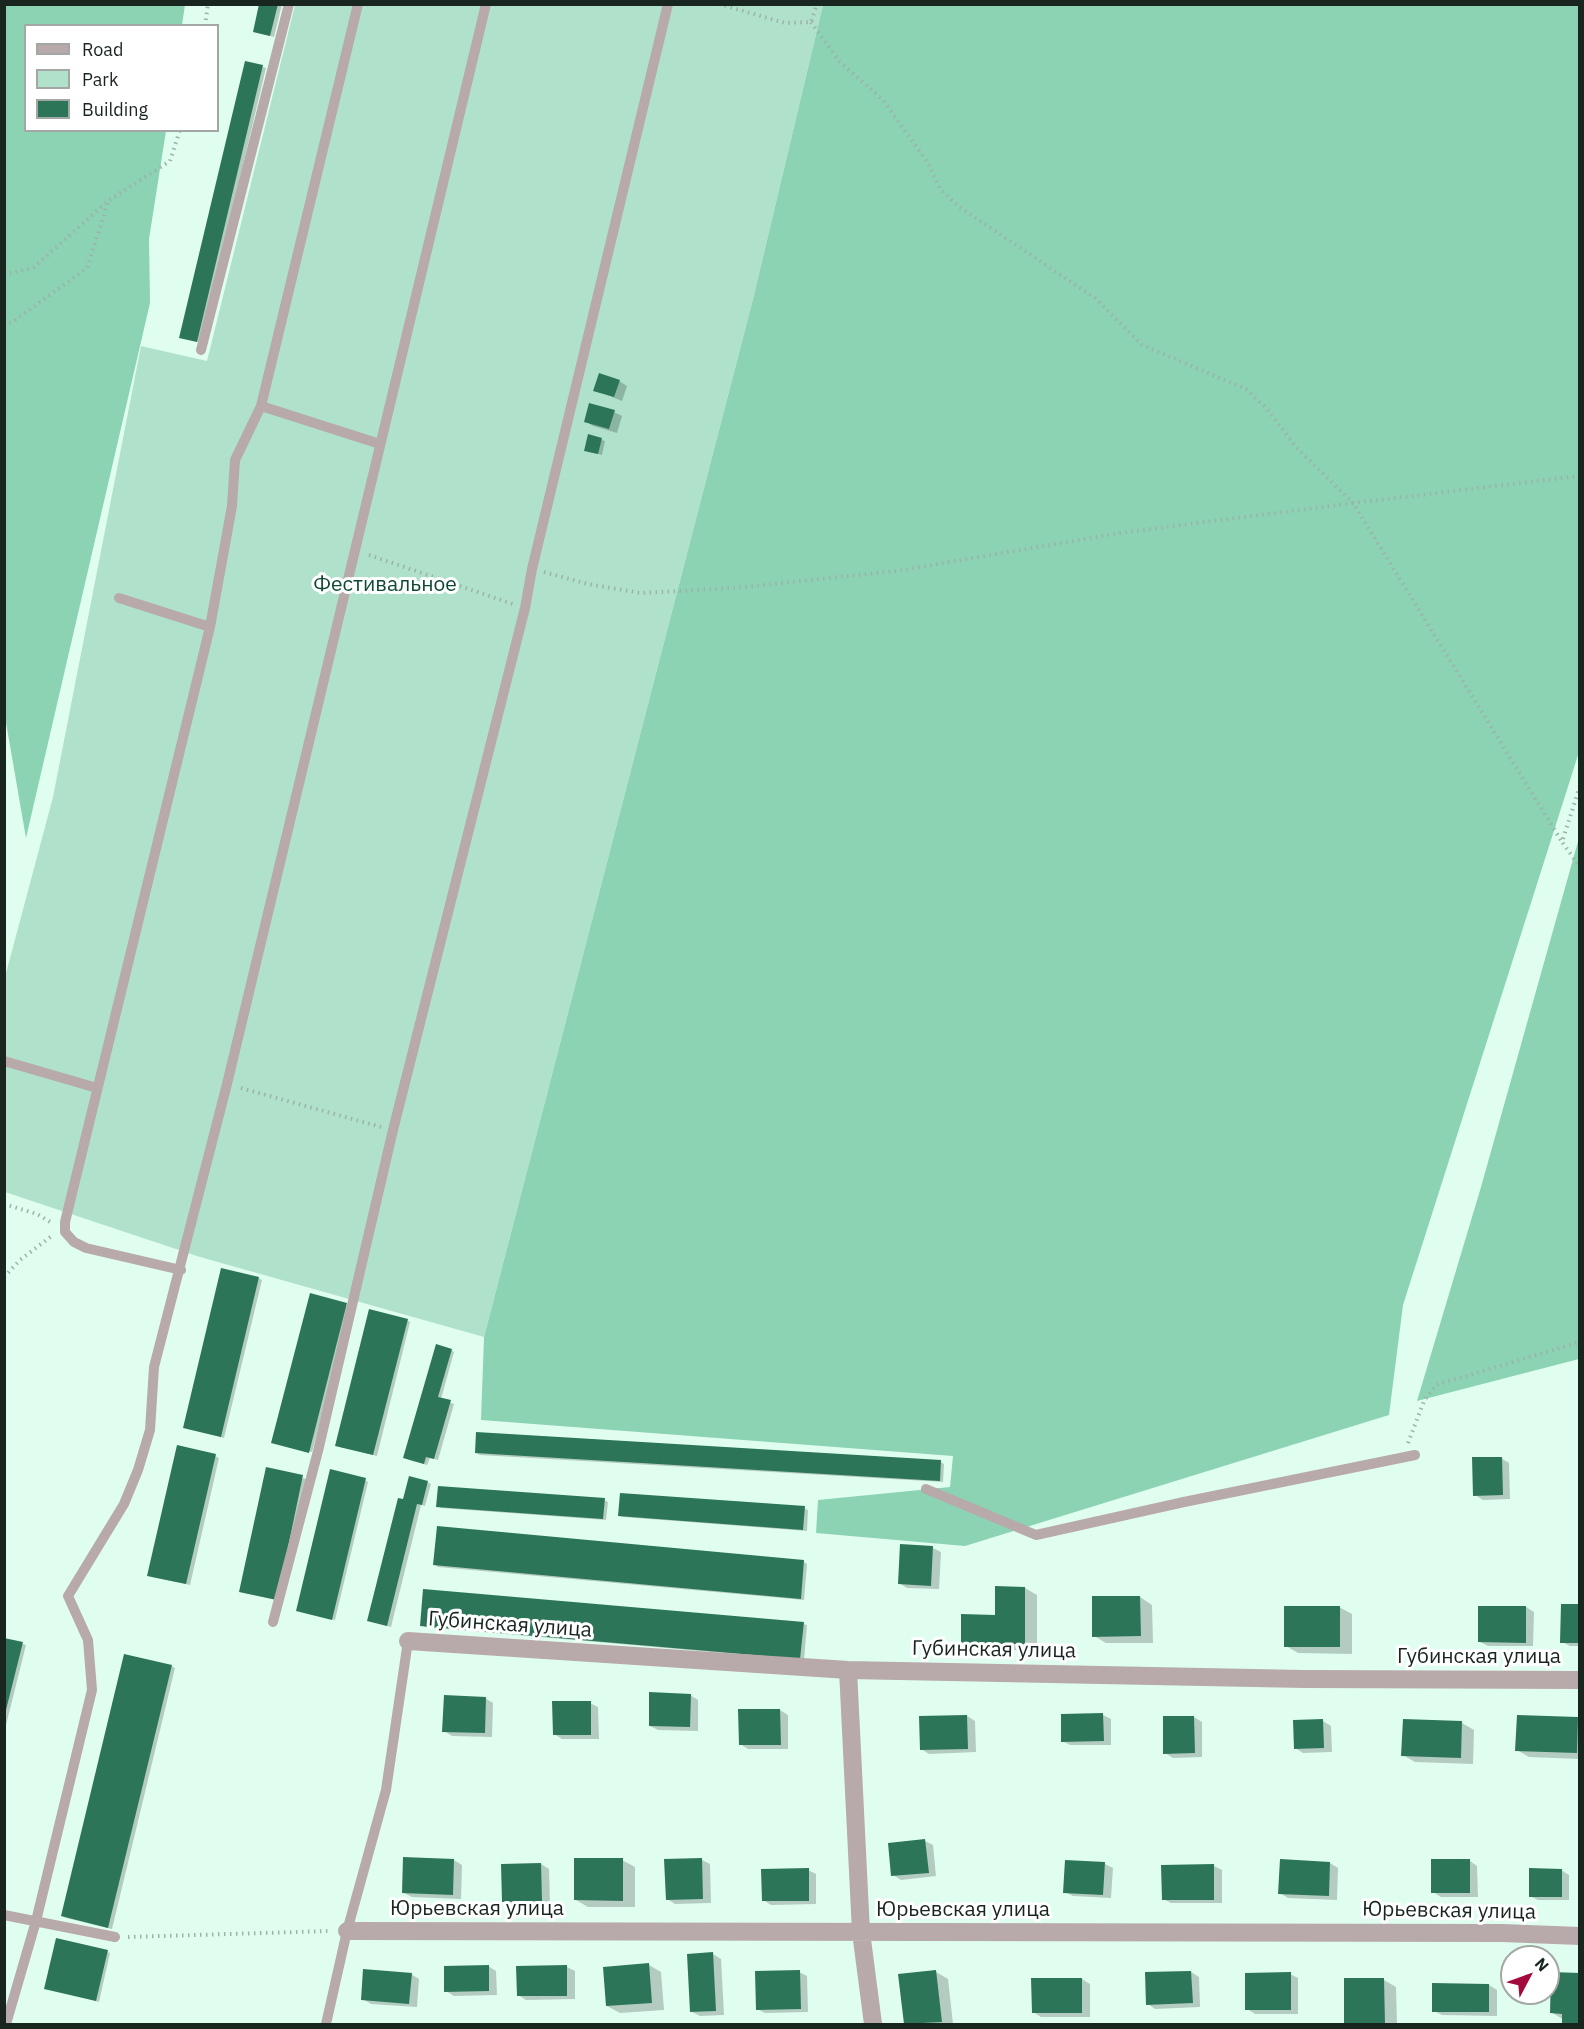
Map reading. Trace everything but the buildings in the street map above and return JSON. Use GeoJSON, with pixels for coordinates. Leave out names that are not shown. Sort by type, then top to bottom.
{"type":"FeatureCollection","features":[{"type":"Feature","properties":{"kind":"street","name":"Губинская улица"},"geometry":{"type":"LineString","coordinates":[[408,1641],[848,1670],[1292,1678],[1580,1680]]}},
{"type":"Feature","properties":{"kind":"street"},"geometry":{"type":"LineString","coordinates":[[848,1670],[861,1932],[873,2025]]}},
{"type":"Feature","properties":{"kind":"street","name":"Юрьевская улица"},"geometry":{"type":"LineString","coordinates":[[347,1931],[1490,1933],[1580,1936]]}},
{"type":"Feature","properties":{"kind":"lane"},"geometry":{"type":"LineString","coordinates":[[201,350],[289,4]]}},
{"type":"Feature","properties":{"kind":"lane"},"geometry":{"type":"LineString","coordinates":[[181,1270],[86,1248],[74,1242],[65,1232],[67,1210],[210,627],[232,506],[235,460],[261,406],[358,4]]}},
{"type":"Feature","properties":{"kind":"lane"},"geometry":{"type":"LineString","coordinates":[[6,2025],[36,1921],[92,1690],[88,1640],[68,1596],[124,1504],[138,1470],[150,1430],[154,1367],[181,1270],[227,1084],[486,4]]}},
{"type":"Feature","properties":{"kind":"lane"},"geometry":{"type":"LineString","coordinates":[[273,1622],[318,1451],[393,1130],[525,608],[532,569],[668,4]]}},
{"type":"Feature","properties":{"kind":"lane"},"geometry":{"type":"LineString","coordinates":[[261,406],[380,444]]}},
{"type":"Feature","properties":{"kind":"lane"},"geometry":{"type":"LineString","coordinates":[[119,598],[210,627]]}},
{"type":"Feature","properties":{"kind":"lane"},"geometry":{"type":"LineString","coordinates":[[4,1061],[97,1088]]}},
{"type":"Feature","properties":{"kind":"lane"},"geometry":{"type":"LineString","coordinates":[[926,1490],[1036,1535],[1415,1455]]}},
{"type":"Feature","properties":{"kind":"lane"},"geometry":{"type":"LineString","coordinates":[[326,2025],[347,1931],[386,1790],[408,1641]]}},
{"type":"Feature","properties":{"kind":"lane"},"geometry":{"type":"LineString","coordinates":[[4,1915],[115,1937]]}},
{"type":"Feature","properties":{"kind":"path"},"geometry":{"type":"LineString","coordinates":[[205,24],[208,4]]}},
{"type":"Feature","properties":{"kind":"path"},"geometry":{"type":"LineString","coordinates":[[719,4],[784,23],[811,22]]}},
{"type":"Feature","properties":{"kind":"path"},"geometry":{"type":"LineString","coordinates":[[811,22],[817,4]]}},
{"type":"Feature","properties":{"kind":"path"},"geometry":{"type":"LineString","coordinates":[[811,22],[840,63],[883,100],[928,163],[940,189],[952,201],[1095,298],[1142,345],[1246,389],[1267,409],[1295,446],[1353,503],[1562,842],[1580,867]]}},
{"type":"Feature","properties":{"kind":"path"},"geometry":{"type":"LineString","coordinates":[[4,275],[34,267],[108,201],[170,161],[179,132]]}},
{"type":"Feature","properties":{"kind":"path"},"geometry":{"type":"LineString","coordinates":[[4,326],[87,268],[108,201]]}},
{"type":"Feature","properties":{"kind":"path"},"geometry":{"type":"LineString","coordinates":[[532,569],[588,584],[640,593],[734,588],[897,571],[1120,532],[1580,476]]}},
{"type":"Feature","properties":{"kind":"path"},"geometry":{"type":"LineString","coordinates":[[354,550],[525,608]]}},
{"type":"Feature","properties":{"kind":"path"},"geometry":{"type":"LineString","coordinates":[[1562,842],[1580,786]]}},
{"type":"Feature","properties":{"kind":"path"},"geometry":{"type":"LineString","coordinates":[[227,1084],[393,1130]]}},
{"type":"Feature","properties":{"kind":"path"},"geometry":{"type":"LineString","coordinates":[[4,1204],[37,1214],[65,1232]]}},
{"type":"Feature","properties":{"kind":"path"},"geometry":{"type":"LineString","coordinates":[[4,1278],[20,1260],[51,1236],[65,1232]]}},
{"type":"Feature","properties":{"kind":"path"},"geometry":{"type":"LineString","coordinates":[[1403,1458],[1424,1401],[1436,1385],[1580,1342]]}},
{"type":"Feature","properties":{"kind":"path"},"geometry":{"type":"LineString","coordinates":[[115,1937],[347,1931]]}},
{"type":"Feature","properties":{"kind":"green space"},"geometry":{"type":"Polygon","coordinates":[[[4,5],[185,5],[182,24],[24,24],[24,132],[166,132],[149,239],[150,303],[26,838],[4,711],[4,5]]]}},
{"type":"Feature","properties":{"kind":"green space","name":"Фестивальное"},"geometry":{"type":"Polygon","coordinates":[[[295,5],[823,5],[753,299],[484,1337],[200,1257],[5,1192],[5,977],[53,797],[141,346],[207,361],[295,5]]]}},
{"type":"Feature","properties":{"kind":"green space"},"geometry":{"type":"Polygon","coordinates":[[[823,5],[1579,5],[1579,752],[1403,1305],[1389,1415],[965,1546],[816,1533],[818,1500],[950,1487],[953,1456],[481,1420],[484,1337],[753,299],[823,5]]]}},
{"type":"Feature","properties":{"kind":"green space"},"geometry":{"type":"Polygon","coordinates":[[[1579,838],[1579,1359],[1417,1401],[1481,1187],[1579,838]]]}}]}
